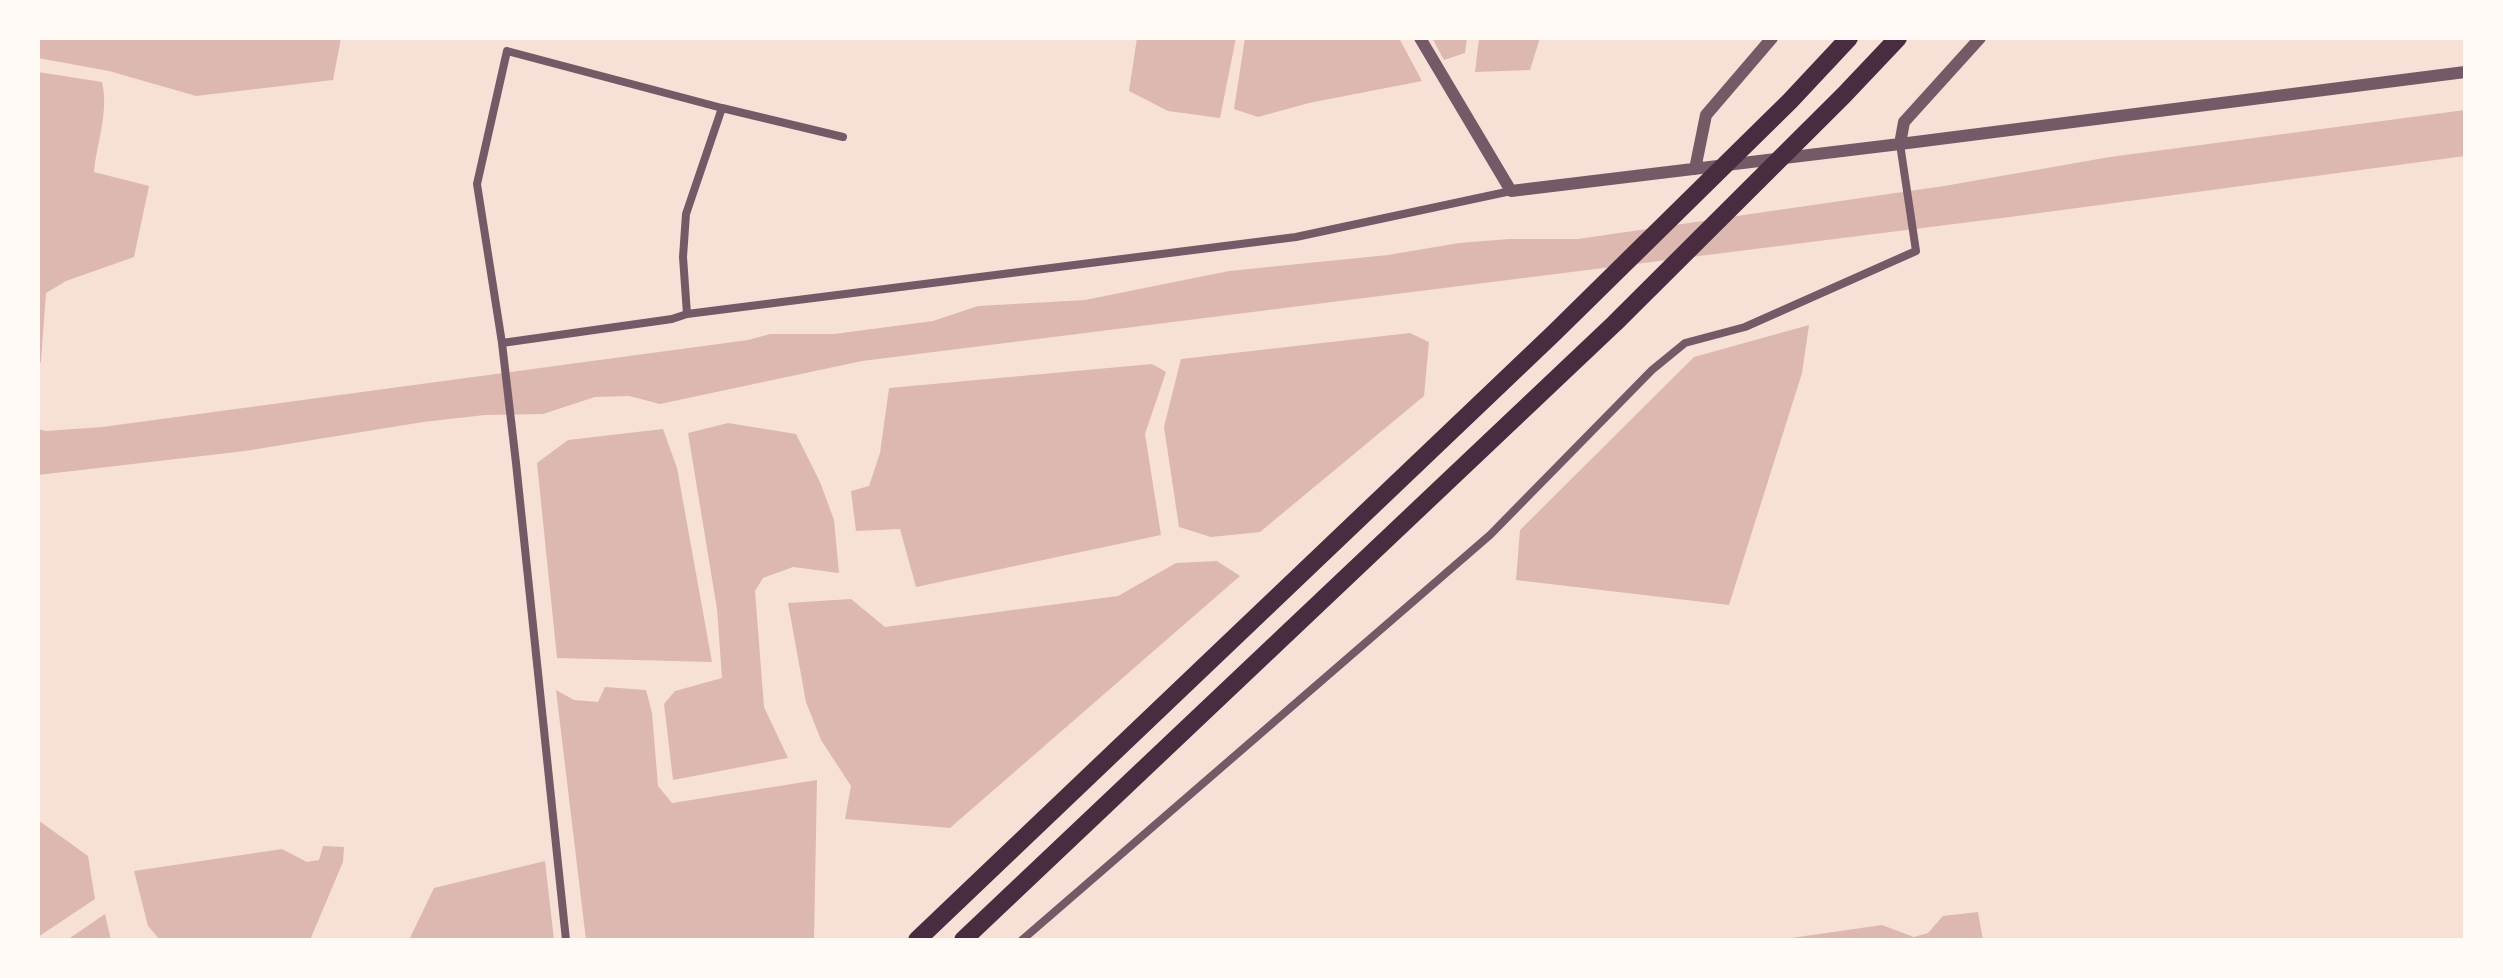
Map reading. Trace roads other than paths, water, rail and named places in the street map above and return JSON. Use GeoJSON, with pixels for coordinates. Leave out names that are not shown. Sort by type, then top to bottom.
{"type":"FeatureCollection","features":[{"type":"Feature","properties":{"kind":"highway"},"geometry":{"type":"LineString","coordinates":[[917,940],[1554,333],[1790,101],[1849,38]]}},
{"type":"Feature","properties":{"kind":"highway"},"geometry":{"type":"LineString","coordinates":[[963,940],[1615,323],[1898,38]]}},
{"type":"Feature","properties":{"kind":"street"},"geometry":{"type":"LineString","coordinates":[[1420,38],[1511,191]]}},
{"type":"Feature","properties":{"kind":"street"},"geometry":{"type":"LineString","coordinates":[[1695,169],[1706,115],[1772,38]]}},
{"type":"Feature","properties":{"kind":"street"},"geometry":{"type":"LineString","coordinates":[[1022,940],[1490,535],[1652,370],[1685,343],[1745,327],[1916,251],[1900,144],[1904,122],[1980,38]]}},
{"type":"Feature","properties":{"kind":"street"},"geometry":{"type":"LineString","coordinates":[[566,940],[502,343],[477,184],[507,51],[843,137]]}},
{"type":"Feature","properties":{"kind":"street"},"geometry":{"type":"LineString","coordinates":[[502,343],[672,319],[687,314],[1296,237],[1511,191],[2465,72]]}},
{"type":"Feature","properties":{"kind":"street"},"geometry":{"type":"LineString","coordinates":[[687,314],[683,257],[686,214],[722,108]]}}]}
